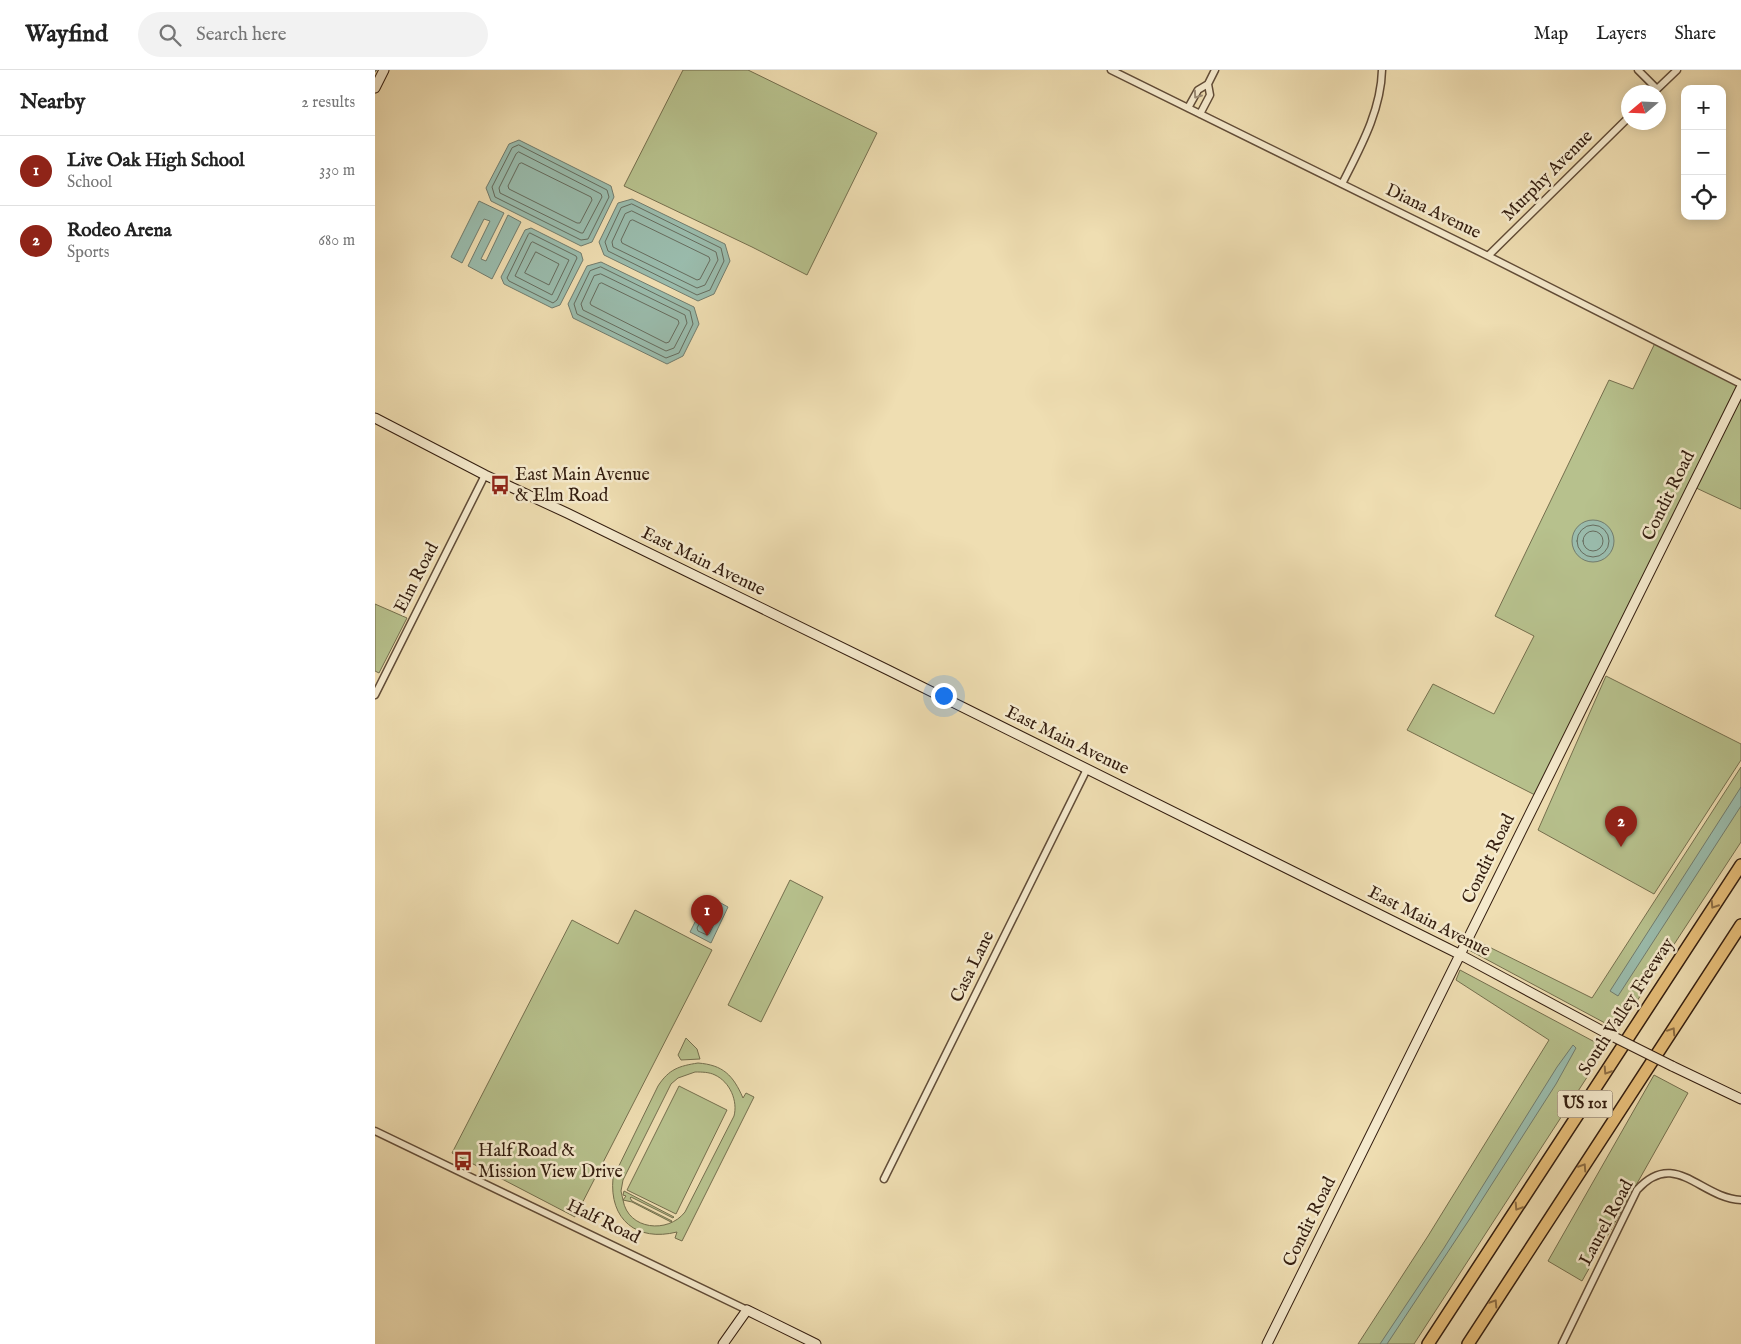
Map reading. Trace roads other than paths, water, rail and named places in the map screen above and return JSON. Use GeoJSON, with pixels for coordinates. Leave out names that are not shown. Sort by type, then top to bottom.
{"type":"FeatureCollection","features":[{"type":"Feature","properties":{"kind":"highway","name":"South Valley Freeway"},"geometry":{"type":"LineString","coordinates":[[1428,1344],[1741,865]]}},
{"type":"Feature","properties":{"kind":"highway","name":"US 101"},"geometry":{"type":"LineString","coordinates":[[1468,1344],[1741,926]]}},
{"type":"Feature","properties":{"kind":"street"},"geometry":{"type":"LineString","coordinates":[[375,88],[384,70]]}},
{"type":"Feature","properties":{"kind":"street","name":"Diana Avenue"},"geometry":{"type":"LineString","coordinates":[[1111,70],[1488,256],[1741,384]]}},
{"type":"Feature","properties":{"kind":"street"},"geometry":{"type":"LineString","coordinates":[[1188,108],[1198,90],[1208,84],[1215,70]]}},
{"type":"Feature","properties":{"kind":"street"},"geometry":{"type":"LineString","coordinates":[[1342,184],[1364,140],[1377,106],[1383,70]]}},
{"type":"Feature","properties":{"kind":"street"},"geometry":{"type":"LineString","coordinates":[[1638,70],[1650,85]]}},
{"type":"Feature","properties":{"kind":"street"},"geometry":{"type":"LineString","coordinates":[[1661,85],[1677,70]]}},
{"type":"Feature","properties":{"kind":"street"},"geometry":{"type":"LineString","coordinates":[[1200,114],[1211,95],[1208,84]]}},
{"type":"Feature","properties":{"kind":"street","name":"Murphy Avenue"},"geometry":{"type":"LineString","coordinates":[[1488,256],[1621,125]]}},
{"type":"Feature","properties":{"kind":"street","name":"Condit Road"},"geometry":{"type":"LineString","coordinates":[[1267,1344],[1741,388]]}},
{"type":"Feature","properties":{"kind":"street","name":"East Main Avenue"},"geometry":{"type":"LineString","coordinates":[[375,418],[485,475],[681,569],[1459,954],[1607,1034],[1741,1098]]}},
{"type":"Feature","properties":{"kind":"street","name":"Elm Road"},"geometry":{"type":"LineString","coordinates":[[375,695],[485,475]]}},
{"type":"Feature","properties":{"kind":"street","name":"Casa Lane"},"geometry":{"type":"LineString","coordinates":[[884,1179],[1087,769]]}},
{"type":"Feature","properties":{"kind":"street","name":"Half Road"},"geometry":{"type":"LineString","coordinates":[[375,1131],[816,1344]]}},
{"type":"Feature","properties":{"kind":"street","name":"Laurel Road"},"geometry":{"type":"LineString","coordinates":[[1562,1344],[1637,1190],[1645,1182],[1655,1175],[1666,1172],[1679,1174],[1718,1194],[1741,1200]]}},
{"type":"Feature","properties":{"kind":"street"},"geometry":{"type":"LineString","coordinates":[[723,1344],[747,1310]]}},
{"type":"Feature","properties":{"kind":"water"},"geometry":{"type":"Polygon","coordinates":[[[519,140],[611,186],[614,197],[592,242],[581,246],[491,201],[486,188],[509,144],[519,140]]]}},
{"type":"Feature","properties":{"kind":"water"},"geometry":{"type":"Polygon","coordinates":[[[632,199],[725,244],[730,261],[714,294],[698,301],[604,255],[599,242],[618,203],[632,199]]]}},
{"type":"Feature","properties":{"kind":"water"},"geometry":{"type":"Polygon","coordinates":[[[479,201],[504,213],[481,259],[486,261],[508,215],[521,222],[492,279],[468,266],[490,221],[484,219],[462,263],[451,257],[479,201]]]}},
{"type":"Feature","properties":{"kind":"water"},"geometry":{"type":"Polygon","coordinates":[[[531,228],[581,253],[583,260],[560,305],[552,308],[504,284],[501,277],[525,230],[531,228]]]}},
{"type":"Feature","properties":{"kind":"water"},"geometry":{"type":"Polygon","coordinates":[[[601,262],[694,307],[699,324],[683,356],[667,364],[573,318],[568,304],[587,266],[601,262]]]}},
{"type":"Feature","properties":{"kind":"water"},"geometry":{"type":"Polygon","coordinates":[[[1597,520],[1605,523],[1611,529],[1614,541],[1611,553],[1605,559],[1589,562],[1581,559],[1575,553],[1572,537],[1575,529],[1581,523],[1597,520]]]}},
{"type":"Feature","properties":{"kind":"water"},"geometry":{"type":"Polygon","coordinates":[[[1741,787],[1741,806],[1618,996],[1610,991],[1741,787]]]}},
{"type":"Feature","properties":{"kind":"water"},"geometry":{"type":"Polygon","coordinates":[[[708,896],[728,907],[711,943],[690,932],[708,896]]]}},
{"type":"Feature","properties":{"kind":"water"},"geometry":{"type":"Polygon","coordinates":[[[1573,1045],[1576,1048],[1556,1084],[1469,1220],[1387,1344],[1380,1344],[1444,1248],[1557,1067],[1573,1045]]]}},
{"type":"Feature","properties":{"kind":"place","name":"East Main Avenue & Elm Road"},"geometry":{"type":"Point","coordinates":[500,485]}},
{"type":"Feature","properties":{"kind":"place","name":"Rodeo Arena"},"geometry":{"type":"Point","coordinates":[1621,847]}},
{"type":"Feature","properties":{"kind":"place","name":"Live Oak High School"},"geometry":{"type":"Point","coordinates":[707,936]}},
{"type":"Feature","properties":{"kind":"place","name":"Half Road & Mission View Drive"},"geometry":{"type":"Point","coordinates":[463,1161]}}]}
